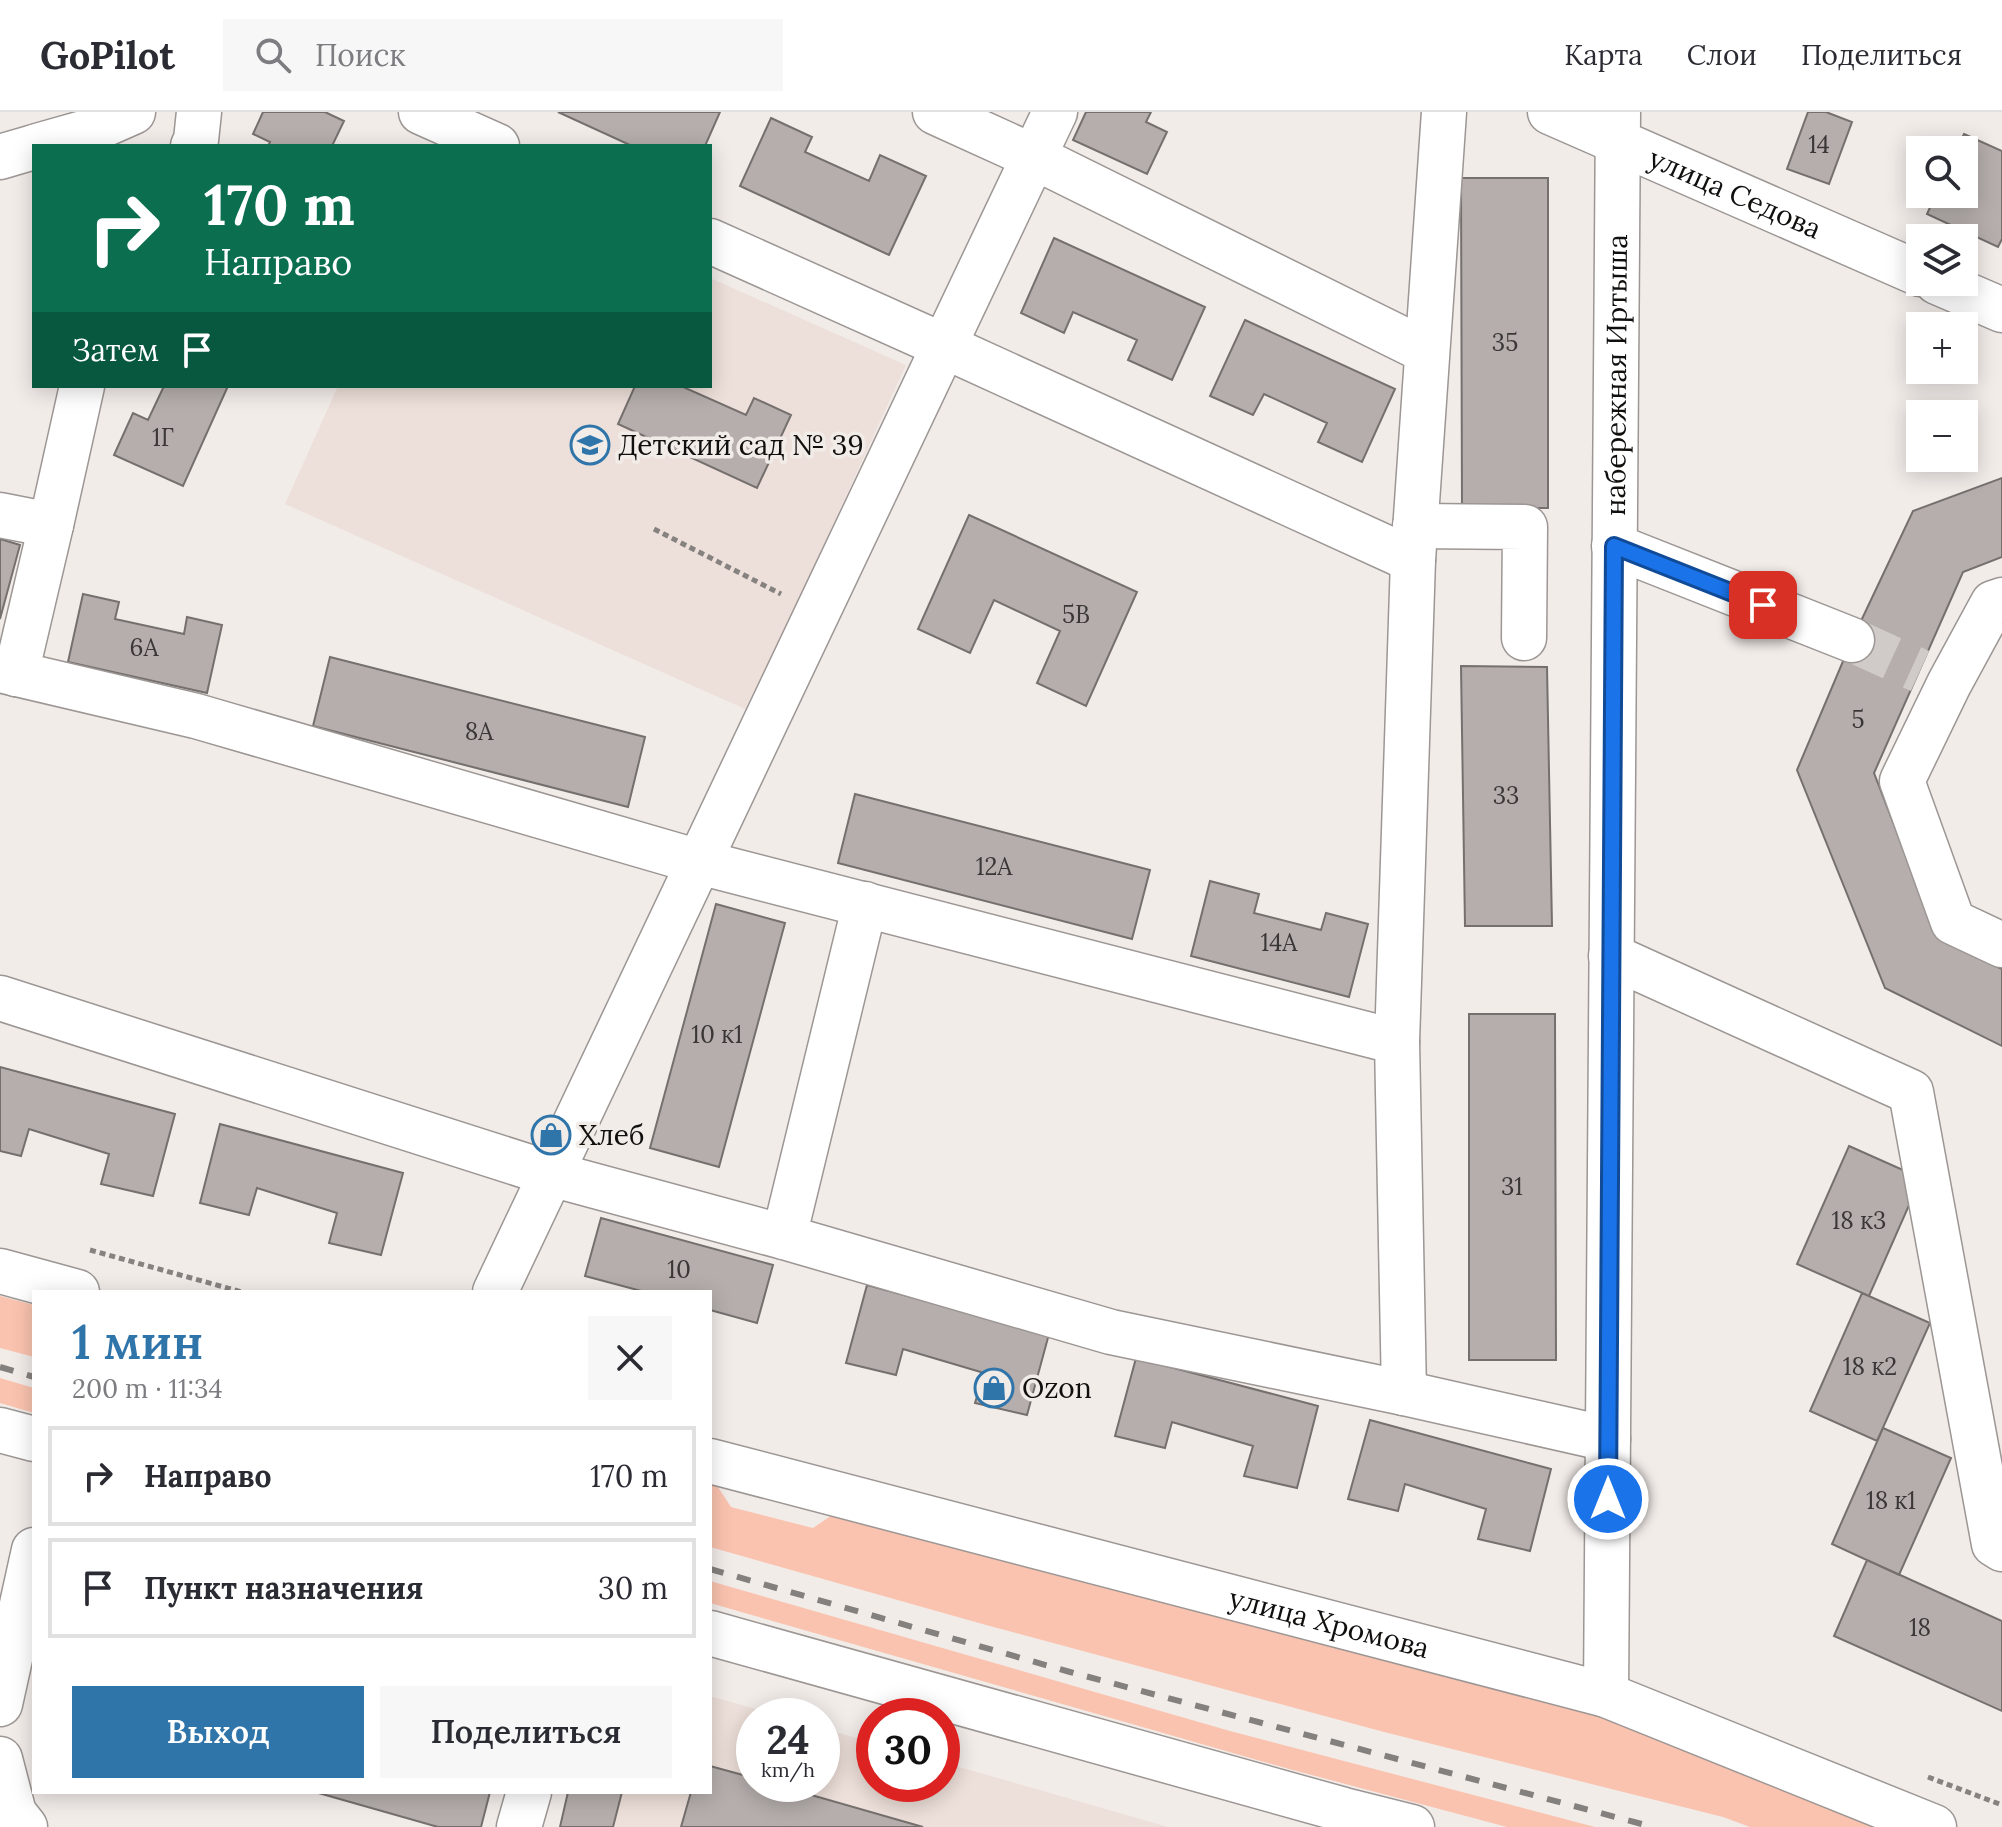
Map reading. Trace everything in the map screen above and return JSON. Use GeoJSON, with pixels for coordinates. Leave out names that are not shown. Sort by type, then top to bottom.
{"type":"FeatureCollection","features":[{"type":"Feature","properties":{"kind":"street"},"geometry":{"type":"LineString","coordinates":[[43,144],[90,131],[133,112]]}},
{"type":"Feature","properties":{"kind":"street"},"geometry":{"type":"LineString","coordinates":[[194,144],[199,112]]}},
{"type":"Feature","properties":{"kind":"street"},"geometry":{"type":"LineString","coordinates":[[421,112],[493,144]]}},
{"type":"Feature","properties":{"kind":"street"},"geometry":{"type":"LineString","coordinates":[[935,112],[1034,157],[1426,351]]}},
{"type":"Feature","properties":{"kind":"street"},"geometry":{"type":"LineString","coordinates":[[496,1290],[1055,112]]}},
{"type":"Feature","properties":{"kind":"street"},"geometry":{"type":"LineString","coordinates":[[1404,1393],[1397,1042],[1414,543],[1444,112]]}},
{"type":"Feature","properties":{"kind":"street","name":"улица Седова"},"geometry":{"type":"LineString","coordinates":[[1550,112],[1617,127],[1906,267]]}},
{"type":"Feature","properties":{"kind":"street","name":"набережная Иртыша"},"geometry":{"type":"LineString","coordinates":[[1606,1695],[1617,127]]}},
{"type":"Feature","properties":{"kind":"street"},"geometry":{"type":"LineString","coordinates":[[0,157],[32,147]]}},
{"type":"Feature","properties":{"kind":"street"},"geometry":{"type":"LineString","coordinates":[[712,242],[944,346],[1414,543],[1525,527],[1524,638]]}},
{"type":"Feature","properties":{"kind":"street"},"geometry":{"type":"LineString","coordinates":[[1970,296],[2002,310]]}},
{"type":"Feature","properties":{"kind":"street"},"geometry":{"type":"LineString","coordinates":[[82,388],[51,525],[8,672],[196,716],[699,862],[1397,1042]]}},
{"type":"Feature","properties":{"kind":"street"},"geometry":{"type":"LineString","coordinates":[[0,515],[51,525]]}},
{"type":"Feature","properties":{"kind":"street"},"geometry":{"type":"LineString","coordinates":[[1614,546],[1852,640]]}},
{"type":"Feature","properties":{"kind":"street"},"geometry":{"type":"LineString","coordinates":[[2002,600],[1993,603],[1934,678],[1902,781],[1953,922],[2002,945]]}},
{"type":"Feature","properties":{"kind":"street"},"geometry":{"type":"LineString","coordinates":[[784,1237],[865,904]]}},
{"type":"Feature","properties":{"kind":"street"},"geometry":{"type":"LineString","coordinates":[[1611,956],[1911,1092],[1994,1544],[2002,1549]]}},
{"type":"Feature","properties":{"kind":"street"},"geometry":{"type":"LineString","coordinates":[[0,998],[551,1174],[784,1237],[1111,1332],[1608,1439]]}},
{"type":"Feature","properties":{"kind":"street"},"geometry":{"type":"LineString","coordinates":[[0,1271],[70,1290]]}},
{"type":"Feature","properties":{"kind":"street"},"geometry":{"type":"LineString","coordinates":[[0,1430],[32,1438]]}},
{"type":"Feature","properties":{"kind":"street","name":"улица Хромова"},"geometry":{"type":"LineString","coordinates":[[712,1462],[1606,1695],[1934,1827]]}},
{"type":"Feature","properties":{"kind":"street"},"geometry":{"type":"LineString","coordinates":[[0,1704],[10,1615],[32,1555]]}},
{"type":"Feature","properties":{"kind":"street"},"geometry":{"type":"LineString","coordinates":[[712,1634],[1296,1812],[1412,1827]]}},
{"type":"Feature","properties":{"kind":"street"},"geometry":{"type":"LineString","coordinates":[[0,1759],[14,1813],[25,1827]]}},
{"type":"Feature","properties":{"kind":"street"},"geometry":{"type":"LineString","coordinates":[[519,1827],[528,1794]]}},
{"type":"Feature","properties":{"kind":"path"},"geometry":{"type":"LineString","coordinates":[[654,529],[817,613]]}},
{"type":"Feature","properties":{"kind":"path"},"geometry":{"type":"LineString","coordinates":[[76,1246],[235,1290]]}},
{"type":"Feature","properties":{"kind":"shaded area","name":"Детский сад № 39"},"geometry":{"type":"Polygon","coordinates":[[[712,279],[906,365],[745,709],[285,504],[337,388],[712,388],[712,279]]]}},
{"type":"Feature","properties":{"kind":"shaded area"},"geometry":{"type":"Polygon","coordinates":[[[0,1296],[32,1304],[32,1356],[0,1348],[0,1296]]]}},
{"type":"Feature","properties":{"kind":"shaded area"},"geometry":{"type":"Polygon","coordinates":[[[0,1378],[32,1387],[32,1412],[0,1403],[0,1378]]]}},
{"type":"Feature","properties":{"kind":"shaded area"},"geometry":{"type":"Polygon","coordinates":[[[712,1483],[731,1507],[813,1528],[838,1511],[1599,1714],[1904,1827],[1750,1827],[1723,1817],[1384,1732],[712,1548],[712,1483]]]}},
{"type":"Feature","properties":{"kind":"shaded area"},"geometry":{"type":"Polygon","coordinates":[[[712,1582],[1230,1731],[1595,1827],[1507,1827],[1289,1769],[712,1604],[712,1582]]]}},
{"type":"Feature","properties":{"kind":"shaded area"},"geometry":{"type":"Polygon","coordinates":[[[712,1697],[736,1703],[736,1802],[840,1802],[840,1733],[856,1738],[856,1802],[960,1802],[960,1767],[1168,1827],[560,1827],[568,1794],[712,1794],[712,1697]]]}},
{"type":"Feature","properties":{"kind":"building"},"geometry":{"type":"Polygon","coordinates":[[[263,112],[325,112],[344,121],[333,144],[269,144],[253,134],[263,112]]]}},
{"type":"Feature","properties":{"kind":"building"},"geometry":{"type":"Polygon","coordinates":[[[558,112],[720,112],[706,144],[628,144],[558,112]]]}},
{"type":"Feature","properties":{"kind":"building"},"geometry":{"type":"Polygon","coordinates":[[[1086,112],[1151,112],[1146,122],[1167,132],[1147,174],[1073,140],[1086,112]]]}},
{"type":"Feature","properties":{"kind":"building"},"geometry":{"type":"Polygon","coordinates":[[[1808,112],[1826,112],[1852,122],[1829,184],[1787,169],[1808,112]]]}},
{"type":"Feature","properties":{"kind":"building"},"geometry":{"type":"Polygon","coordinates":[[[771,118],[812,137],[805,152],[869,181],[880,155],[926,176],[889,255],[740,186],[771,118]]]}},
{"type":"Feature","properties":{"kind":"building"},"geometry":{"type":"Polygon","coordinates":[[[1978,140],[2002,151],[2002,239],[1998,247],[1978,238],[1978,224],[1949,224],[1927,214],[1930,208],[1978,208],[1978,140]]]}},
{"type":"Feature","properties":{"kind":"building"},"geometry":{"type":"Polygon","coordinates":[[[1461,178],[1548,178],[1548,508],[1462,508],[1461,178]]]}},
{"type":"Feature","properties":{"kind":"building"},"geometry":{"type":"Polygon","coordinates":[[[1054,238],[1205,307],[1172,380],[1128,360],[1137,340],[1073,312],[1064,333],[1021,313],[1054,238]]]}},
{"type":"Feature","properties":{"kind":"building"},"geometry":{"type":"Polygon","coordinates":[[[1245,320],[1395,389],[1362,462],[1318,442],[1327,423],[1264,394],[1253,415],[1210,396],[1245,320]]]}},
{"type":"Feature","properties":{"kind":"building"},"geometry":{"type":"Polygon","coordinates":[[[163,388],[227,388],[183,486],[114,455],[133,413],[148,420],[163,388]]]}},
{"type":"Feature","properties":{"kind":"building"},"geometry":{"type":"Polygon","coordinates":[[[634,388],[685,388],[746,415],[754,398],[791,415],[757,488],[618,424],[634,388]]]}},
{"type":"Feature","properties":{"kind":"building"},"geometry":{"type":"Polygon","coordinates":[[[2002,478],[2002,557],[1963,572],[1874,773],[1938,938],[2002,969],[2002,1046],[1885,988],[1797,770],[1852,640],[1913,511],[2002,478]]]}},
{"type":"Feature","properties":{"kind":"building"},"geometry":{"type":"Polygon","coordinates":[[[969,515],[1137,592],[1086,706],[1037,683],[1060,631],[994,600],[970,653],[918,629],[969,515]]]}},
{"type":"Feature","properties":{"kind":"building"},"geometry":{"type":"Polygon","coordinates":[[[0,539],[20,545],[0,619],[0,539]]]}},
{"type":"Feature","properties":{"kind":"building"},"geometry":{"type":"Polygon","coordinates":[[[83,594],[119,602],[115,619],[184,634],[187,617],[222,625],[207,693],[68,662],[83,594]]]}},
{"type":"Feature","properties":{"kind":"building"},"geometry":{"type":"Polygon","coordinates":[[[330,657],[645,737],[628,807],[313,726],[330,657]]]}},
{"type":"Feature","properties":{"kind":"building"},"geometry":{"type":"Polygon","coordinates":[[[1461,666],[1547,667],[1552,926],[1465,926],[1461,666]]]}},
{"type":"Feature","properties":{"kind":"building"},"geometry":{"type":"Polygon","coordinates":[[[855,794],[1150,870],[1132,939],[838,863],[855,794]]]}},
{"type":"Feature","properties":{"kind":"building"},"geometry":{"type":"Polygon","coordinates":[[[1210,881],[1259,894],[1254,913],[1321,930],[1326,913],[1368,924],[1349,997],[1191,956],[1210,881]]]}},
{"type":"Feature","properties":{"kind":"building"},"geometry":{"type":"Polygon","coordinates":[[[716,904],[785,923],[719,1167],[650,1148],[716,904]]]}},
{"type":"Feature","properties":{"kind":"building"},"geometry":{"type":"Polygon","coordinates":[[[1469,1014],[1555,1014],[1556,1360],[1469,1360],[1469,1014]]]}},
{"type":"Feature","properties":{"kind":"building"},"geometry":{"type":"Polygon","coordinates":[[[0,1067],[175,1114],[153,1196],[101,1184],[109,1154],[29,1129],[21,1156],[0,1151],[0,1067]]]}},
{"type":"Feature","properties":{"kind":"building"},"geometry":{"type":"Polygon","coordinates":[[[220,1124],[403,1173],[381,1255],[329,1243],[337,1213],[257,1188],[249,1215],[200,1203],[220,1124]]]}},
{"type":"Feature","properties":{"kind":"building"},"geometry":{"type":"Polygon","coordinates":[[[1849,1146],[1921,1178],[1869,1296],[1797,1264],[1849,1146]]]}},
{"type":"Feature","properties":{"kind":"building"},"geometry":{"type":"Polygon","coordinates":[[[601,1218],[773,1265],[757,1323],[712,1311],[712,1290],[638,1290],[585,1276],[601,1218]]]}},
{"type":"Feature","properties":{"kind":"building"},"geometry":{"type":"Polygon","coordinates":[[[867,1285],[1049,1334],[1027,1415],[975,1403],[984,1373],[903,1349],[896,1375],[846,1363],[867,1285]]]}},
{"type":"Feature","properties":{"kind":"building"},"geometry":{"type":"Polygon","coordinates":[[[1862,1293],[1930,1323],[1877,1441],[1810,1411],[1862,1293]]]}},
{"type":"Feature","properties":{"kind":"building"},"geometry":{"type":"Polygon","coordinates":[[[1136,1358],[1318,1406],[1297,1488],[1244,1476],[1253,1446],[1172,1422],[1165,1448],[1115,1436],[1136,1358]]]}},
{"type":"Feature","properties":{"kind":"building"},"geometry":{"type":"Polygon","coordinates":[[[1370,1420],[1551,1469],[1530,1551],[1478,1539],[1486,1509],[1405,1484],[1398,1511],[1348,1499],[1370,1420]]]}},
{"type":"Feature","properties":{"kind":"building"},"geometry":{"type":"Polygon","coordinates":[[[1883,1428],[1951,1458],[1899,1575],[1832,1544],[1883,1428]]]}},
{"type":"Feature","properties":{"kind":"building"},"geometry":{"type":"Polygon","coordinates":[[[1867,1560],[2002,1621],[2002,1711],[1834,1636],[1867,1560]]]}},
{"type":"Feature","properties":{"kind":"building"},"geometry":{"type":"Polygon","coordinates":[[[712,1767],[736,1773],[736,1802],[836,1802],[923,1827],[681,1827],[690,1794],[712,1794],[712,1767]]]}},
{"type":"Feature","properties":{"kind":"building"},"geometry":{"type":"Polygon","coordinates":[[[322,1794],[489,1794],[481,1827],[438,1827],[322,1794]]]}},
{"type":"Feature","properties":{"kind":"building"},"geometry":{"type":"Polygon","coordinates":[[[568,1794],[621,1794],[613,1827],[560,1827],[568,1794]]]}},
{"type":"Feature","properties":{"kind":"tunnel"},"geometry":{"type":"LineString","coordinates":[[1852,640],[1920,671]]}},
{"type":"Feature","properties":{"kind":"railway"},"geometry":{"type":"LineString","coordinates":[[0,1367],[32,1376]]}},
{"type":"Feature","properties":{"kind":"railway"},"geometry":{"type":"LineString","coordinates":[[712,1570],[1070,1672],[1653,1827]]}},
{"type":"Feature","properties":{"kind":"place","name":"Детский сад № 39"},"geometry":{"type":"Point","coordinates":[590,445]}},
{"type":"Feature","properties":{"kind":"place","name":"Хлеб"},"geometry":{"type":"Point","coordinates":[551,1135]}},
{"type":"Feature","properties":{"kind":"place","name":"Ozon"},"geometry":{"type":"Point","coordinates":[994,1388]}},
{"type":"Feature","properties":{"kind":"route"},"geometry":{"type":"LineString","coordinates":[[1608,1499],[1614,546],[1763,605]]}}]}
